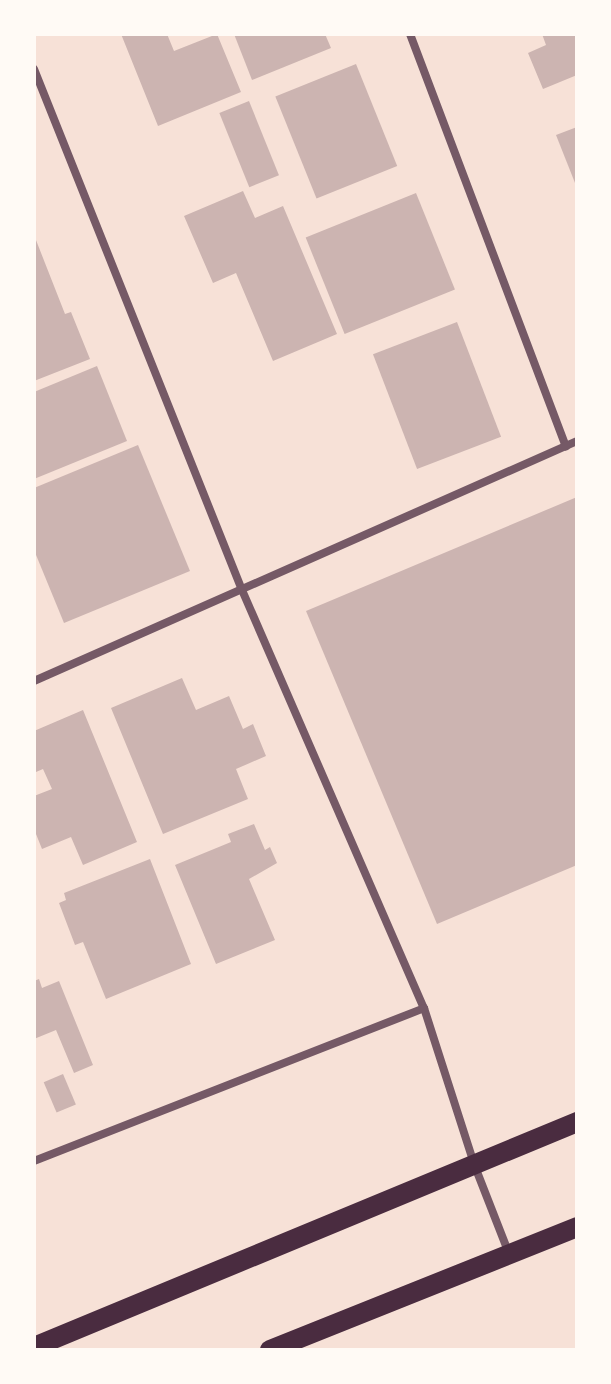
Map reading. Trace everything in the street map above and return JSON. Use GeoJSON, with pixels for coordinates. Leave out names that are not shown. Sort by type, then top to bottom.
{"type":"FeatureCollection","features":[{"type":"Feature","properties":{"kind":"main road"},"geometry":{"type":"LineString","coordinates":[[34,1347],[577,1122]]}},
{"type":"Feature","properties":{"kind":"main road"},"geometry":{"type":"LineString","coordinates":[[270,1350],[577,1227]]}},
{"type":"Feature","properties":{"kind":"street"},"geometry":{"type":"LineString","coordinates":[[410,34],[566,446]]}},
{"type":"Feature","properties":{"kind":"street"},"geometry":{"type":"LineString","coordinates":[[34,69],[242,590],[424,1008],[474,1164],[509,1255]]}},
{"type":"Feature","properties":{"kind":"street"},"geometry":{"type":"LineString","coordinates":[[34,681],[577,441]]}},
{"type":"Feature","properties":{"kind":"street"},"geometry":{"type":"LineString","coordinates":[[34,1161],[424,1008]]}},
{"type":"Feature","properties":{"kind":"building"},"geometry":{"type":"Polygon","coordinates":[[[121,34],[167,34],[174,51],[217,34],[241,92],[158,126],[121,34]]]}},
{"type":"Feature","properties":{"kind":"building"},"geometry":{"type":"Polygon","coordinates":[[[234,34],[325,34],[331,48],[252,80],[234,34]]]}},
{"type":"Feature","properties":{"kind":"building"},"geometry":{"type":"Polygon","coordinates":[[[542,34],[577,34],[577,75],[543,89],[528,53],[546,45],[542,34]]]}},
{"type":"Feature","properties":{"kind":"building"},"geometry":{"type":"Polygon","coordinates":[[[356,64],[397,166],[317,199],[275,97],[356,64]]]}},
{"type":"Feature","properties":{"kind":"building"},"geometry":{"type":"Polygon","coordinates":[[[249,101],[279,175],[249,187],[219,113],[249,101]]]}},
{"type":"Feature","properties":{"kind":"building"},"geometry":{"type":"Polygon","coordinates":[[[577,127],[577,188],[556,135],[577,127]]]}},
{"type":"Feature","properties":{"kind":"building"},"geometry":{"type":"Polygon","coordinates":[[[243,191],[255,218],[283,206],[337,334],[273,361],[236,273],[213,283],[184,216],[243,191]]]}},
{"type":"Feature","properties":{"kind":"building"},"geometry":{"type":"Polygon","coordinates":[[[416,193],[455,289],[345,334],[306,238],[416,193]]]}},
{"type":"Feature","properties":{"kind":"building"},"geometry":{"type":"Polygon","coordinates":[[[34,235],[65,314],[71,312],[90,359],[34,381],[34,235]]]}},
{"type":"Feature","properties":{"kind":"building"},"geometry":{"type":"Polygon","coordinates":[[[457,322],[501,437],[417,469],[373,354],[457,322]]]}},
{"type":"Feature","properties":{"kind":"building"},"geometry":{"type":"Polygon","coordinates":[[[97,366],[127,441],[34,479],[34,392],[97,366]]]}},
{"type":"Feature","properties":{"kind":"building"},"geometry":{"type":"Polygon","coordinates":[[[138,445],[190,571],[64,623],[34,550],[34,488],[138,445]]]}},
{"type":"Feature","properties":{"kind":"building"},"geometry":{"type":"Polygon","coordinates":[[[577,497],[577,865],[437,924],[306,611],[577,497]]]}},
{"type":"Feature","properties":{"kind":"building"},"geometry":{"type":"Polygon","coordinates":[[[182,678],[196,710],[229,696],[243,729],[253,724],[266,756],[236,769],[248,799],[163,834],[111,708],[182,678]]]}},
{"type":"Feature","properties":{"kind":"building"},"geometry":{"type":"Polygon","coordinates":[[[83,710],[137,842],[83,865],[71,837],[42,849],[34,829],[34,796],[52,789],[43,769],[36,772],[34,767],[34,731],[83,710]]]}},
{"type":"Feature","properties":{"kind":"building"},"geometry":{"type":"Polygon","coordinates":[[[254,824],[265,850],[270,847],[277,863],[249,879],[275,940],[216,964],[175,865],[231,842],[228,834],[254,824]]]}},
{"type":"Feature","properties":{"kind":"building"},"geometry":{"type":"Polygon","coordinates":[[[150,859],[191,964],[106,999],[83,942],[75,945],[59,903],[66,900],[64,893],[150,859]]]}},
{"type":"Feature","properties":{"kind":"building"},"geometry":{"type":"Polygon","coordinates":[[[39,979],[42,988],[59,981],[93,1065],[74,1073],[56,1030],[34,1039],[34,981],[39,979]]]}},
{"type":"Feature","properties":{"kind":"building"},"geometry":{"type":"Polygon","coordinates":[[[63,1074],[76,1104],[57,1113],[44,1082],[63,1074]]]}}]}
